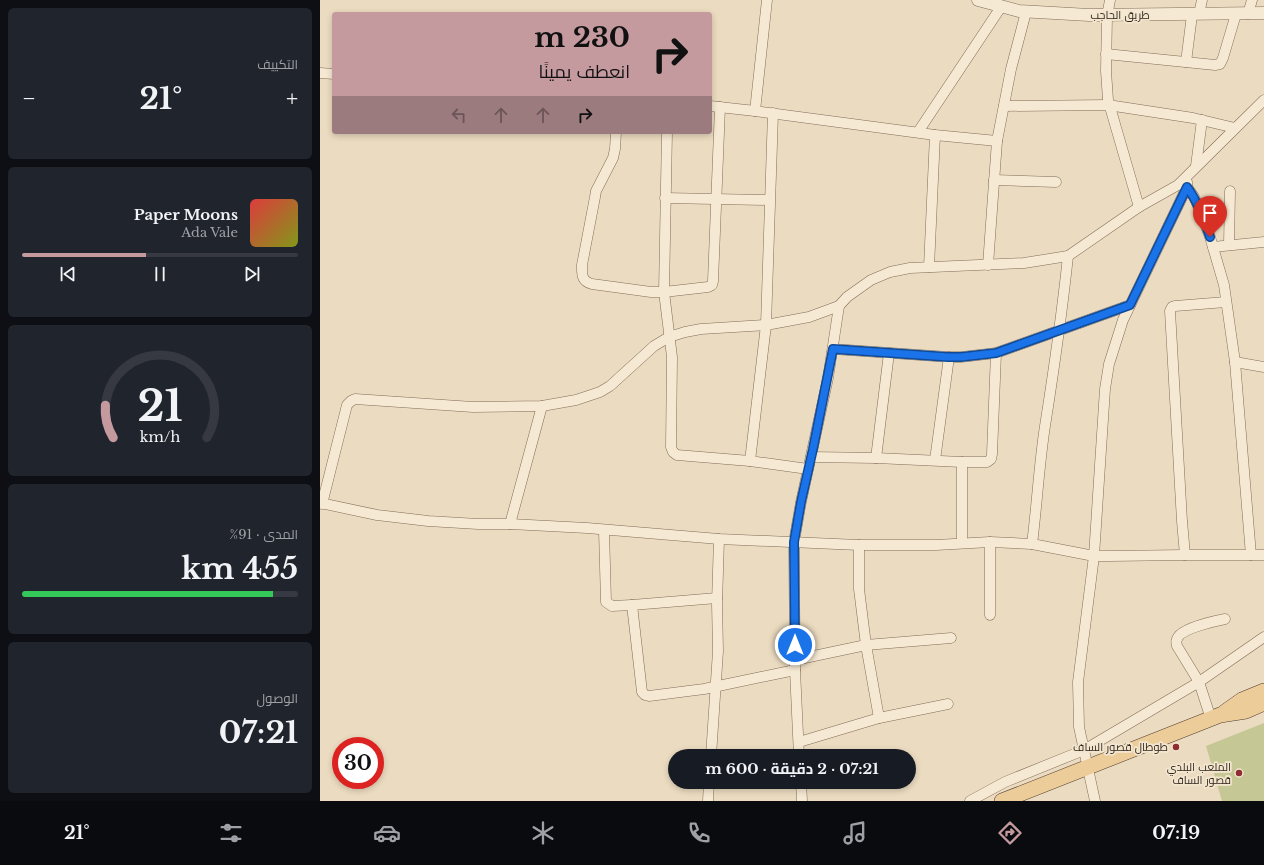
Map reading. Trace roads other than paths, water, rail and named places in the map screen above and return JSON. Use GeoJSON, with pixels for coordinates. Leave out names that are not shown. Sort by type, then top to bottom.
{"type":"FeatureCollection","features":[{"type":"Feature","properties":{"kind":"main road"},"geometry":{"type":"LineString","coordinates":[[1215,717],[1242,700],[1264,691]]}},
{"type":"Feature","properties":{"kind":"main road"},"geometry":{"type":"LineString","coordinates":[[1002,801],[1215,717],[1246,710],[1264,703]]}},
{"type":"Feature","properties":{"kind":"street"},"geometry":{"type":"LineString","coordinates":[[755,111],[767,0]]}},
{"type":"Feature","properties":{"kind":"street","name":"طريق الحاجب"},"geometry":{"type":"LineString","coordinates":[[978,0],[1001,7],[1026,12],[1107,16],[1264,13]]}},
{"type":"Feature","properties":{"kind":"street"},"geometry":{"type":"LineString","coordinates":[[1110,0],[1107,16],[1106,54],[1108,105],[1139,207]]}},
{"type":"Feature","properties":{"kind":"street"},"geometry":{"type":"LineString","coordinates":[[1186,62],[1196,14],[1202,0]]}},
{"type":"Feature","properties":{"kind":"street"},"geometry":{"type":"LineString","coordinates":[[1106,54],[1215,65],[1220,64],[1242,14],[1252,0]]}},
{"type":"Feature","properties":{"kind":"street"},"geometry":{"type":"LineString","coordinates":[[918,132],[1001,7]]}},
{"type":"Feature","properties":{"kind":"street"},"geometry":{"type":"LineString","coordinates":[[988,265],[997,141],[1011,69],[1026,12]]}},
{"type":"Feature","properties":{"kind":"street"},"geometry":{"type":"LineString","coordinates":[[320,73],[332,74]]}},
{"type":"Feature","properties":{"kind":"street"},"geometry":{"type":"LineString","coordinates":[[1264,100],[1170,190],[1139,207],[1068,256],[1024,263],[910,268],[890,272],[871,280],[855,290],[839,306],[808,317],[766,325],[701,329],[669,337],[648,351],[621,378],[600,392],[576,400],[542,406],[473,407],[355,399],[347,406],[321,503],[377,515],[428,521],[510,524],[719,539],[859,545],[936,545],[990,542],[1032,544],[1094,556],[1264,556]]}},
{"type":"Feature","properties":{"kind":"street"},"geometry":{"type":"LineString","coordinates":[[1004,106],[1108,105],[1202,120],[1235,128]]}},
{"type":"Feature","properties":{"kind":"street"},"geometry":{"type":"LineString","coordinates":[[616,134],[613,158],[595,197],[582,265],[582,275],[584,280],[592,284],[651,292],[708,287],[712,285],[716,200],[715,107],[773,113],[935,135],[997,141]]}},
{"type":"Feature","properties":{"kind":"street"},"geometry":{"type":"LineString","coordinates":[[750,461],[766,325],[773,113]]}},
{"type":"Feature","properties":{"kind":"street"},"geometry":{"type":"LineString","coordinates":[[1196,166],[1202,120]]}},
{"type":"Feature","properties":{"kind":"street"},"geometry":{"type":"LineString","coordinates":[[667,134],[664,292],[672,357],[671,447],[673,452],[681,456],[750,461],[808,469]]}},
{"type":"Feature","properties":{"kind":"street"},"geometry":{"type":"LineString","coordinates":[[929,267],[935,135]]}},
{"type":"Feature","properties":{"kind":"street"},"geometry":{"type":"LineString","coordinates":[[1095,801],[1079,727],[1078,682],[1094,556],[1106,382],[1109,364],[1122,320],[1187,187],[1187,175]]}},
{"type":"Feature","properties":{"kind":"street"},"geometry":{"type":"LineString","coordinates":[[994,180],[1056,182]]}},
{"type":"Feature","properties":{"kind":"street"},"geometry":{"type":"LineString","coordinates":[[1187,187],[1199,208],[1213,247],[1224,285],[1235,362],[1251,555]]}},
{"type":"Feature","properties":{"kind":"street"},"geometry":{"type":"LineString","coordinates":[[1229,245],[1230,191]]}},
{"type":"Feature","properties":{"kind":"street"},"geometry":{"type":"LineString","coordinates":[[665,198],[769,200]]}},
{"type":"Feature","properties":{"kind":"street"},"geometry":{"type":"LineString","coordinates":[[1213,247],[1264,242]]}},
{"type":"Feature","properties":{"kind":"street"},"geometry":{"type":"LineString","coordinates":[[1032,544],[1038,502],[1040,463],[1060,329],[1068,256]]}},
{"type":"Feature","properties":{"kind":"street"},"geometry":{"type":"LineString","coordinates":[[1185,555],[1170,311],[1172,307],[1175,306],[1226,302]]}},
{"type":"Feature","properties":{"kind":"street"},"geometry":{"type":"LineString","coordinates":[[833,349],[948,357],[996,353],[1130,305]]}},
{"type":"Feature","properties":{"kind":"street"},"geometry":{"type":"LineString","coordinates":[[799,749],[795,665],[794,542],[833,349],[839,306]]}},
{"type":"Feature","properties":{"kind":"street"},"geometry":{"type":"LineString","coordinates":[[876,458],[889,353]]}},
{"type":"Feature","properties":{"kind":"street"},"geometry":{"type":"LineString","coordinates":[[811,457],[987,462],[991,459],[996,353]]}},
{"type":"Feature","properties":{"kind":"street"},"geometry":{"type":"LineString","coordinates":[[935,460],[948,357]]}},
{"type":"Feature","properties":{"kind":"street"},"geometry":{"type":"LineString","coordinates":[[1235,362],[1264,367]]}},
{"type":"Feature","properties":{"kind":"street"},"geometry":{"type":"LineString","coordinates":[[510,524],[542,406]]}},
{"type":"Feature","properties":{"kind":"street"},"geometry":{"type":"LineString","coordinates":[[962,462],[962,543]]}},
{"type":"Feature","properties":{"kind":"street"},"geometry":{"type":"LineString","coordinates":[[604,530],[606,602],[612,606],[717,598]]}},
{"type":"Feature","properties":{"kind":"street"},"geometry":{"type":"LineString","coordinates":[[711,749],[718,651],[717,598],[719,539]]}},
{"type":"Feature","properties":{"kind":"street"},"geometry":{"type":"LineString","coordinates":[[990,542],[990,615]]}},
{"type":"Feature","properties":{"kind":"street"},"geometry":{"type":"LineString","coordinates":[[859,545],[859,589],[866,646],[879,718]]}},
{"type":"Feature","properties":{"kind":"street"},"geometry":{"type":"LineString","coordinates":[[632,605],[642,692],[649,696],[715,686],[866,646],[951,638]]}},
{"type":"Feature","properties":{"kind":"street"},"geometry":{"type":"LineString","coordinates":[[1215,717],[1199,682],[1177,646],[1176,641],[1181,634],[1204,624],[1225,619]]}},
{"type":"Feature","properties":{"kind":"street"},"geometry":{"type":"LineString","coordinates":[[970,801],[1005,782],[1084,750],[1199,682],[1264,637]]}},
{"type":"Feature","properties":{"kind":"street"},"geometry":{"type":"LineString","coordinates":[[799,742],[879,718],[948,704]]}},
{"type":"Feature","properties":{"kind":"street"},"geometry":{"type":"LineString","coordinates":[[708,801],[709,789]]}},
{"type":"Feature","properties":{"kind":"street"},"geometry":{"type":"LineString","coordinates":[[801,789],[802,801]]}},
{"type":"Feature","properties":{"kind":"place","name":"طوطال قصور الساف"},"geometry":{"type":"Point","coordinates":[1176,747]}},
{"type":"Feature","properties":{"kind":"place","name":"الملعب البلدي قصور الساف"},"geometry":{"type":"Point","coordinates":[1239,773]}}]}
